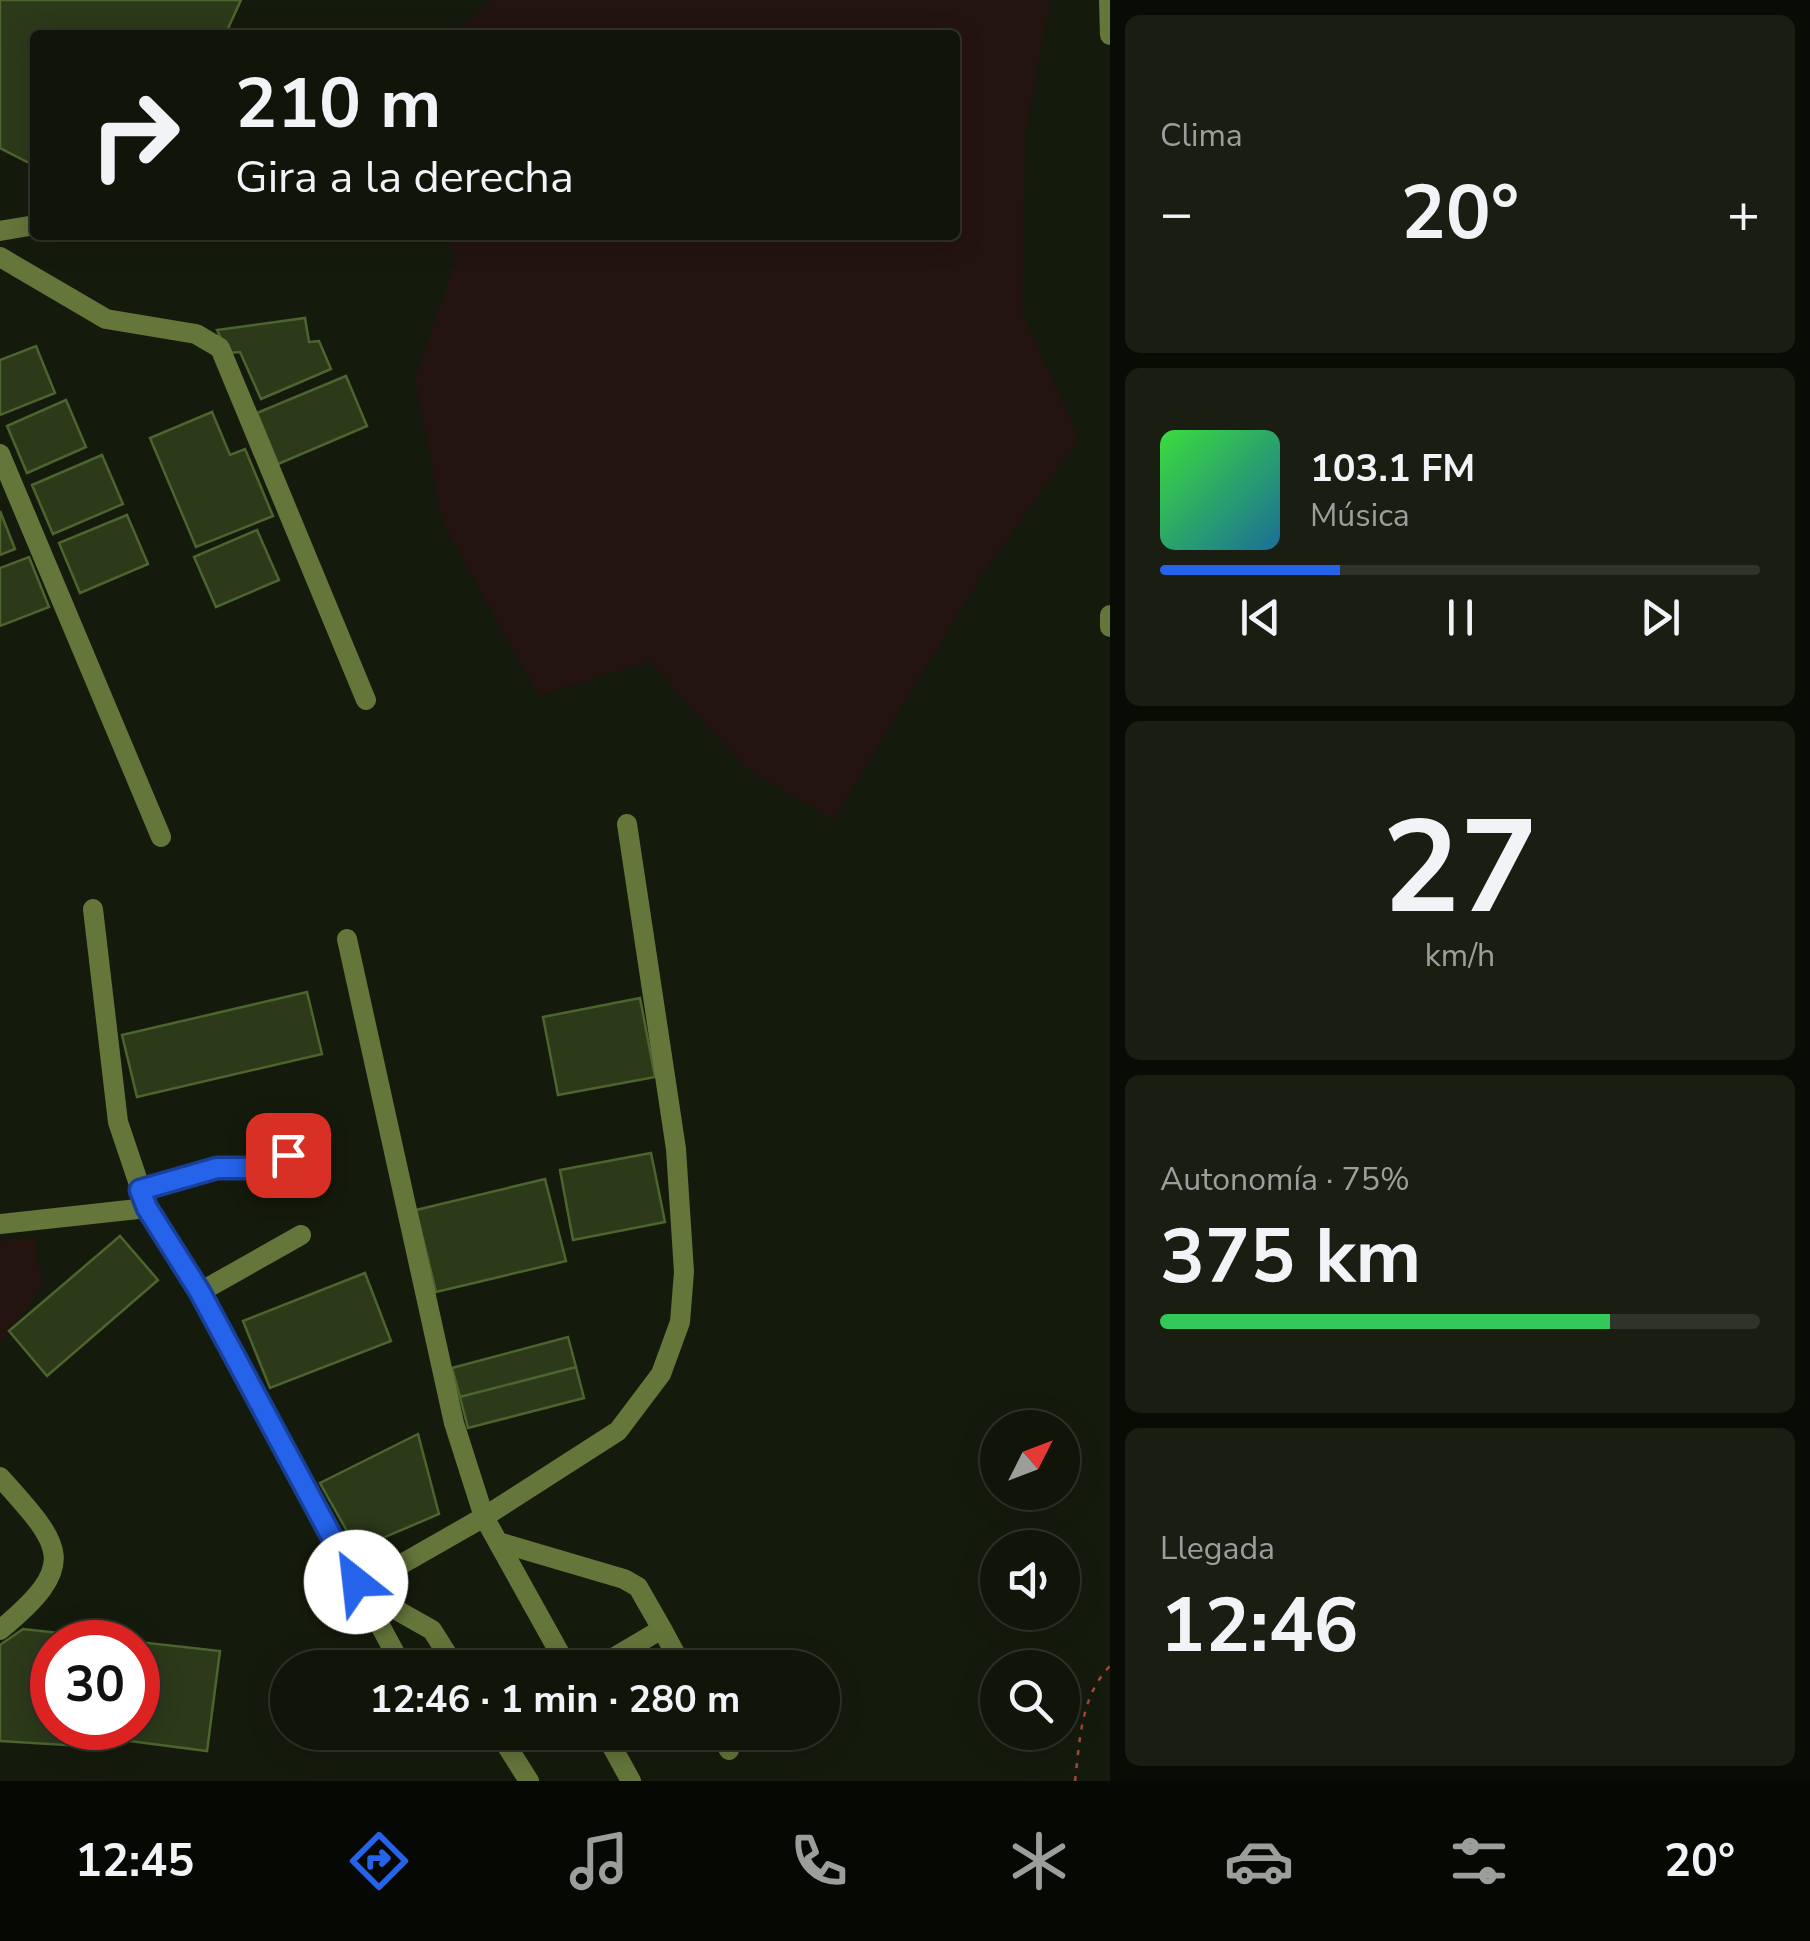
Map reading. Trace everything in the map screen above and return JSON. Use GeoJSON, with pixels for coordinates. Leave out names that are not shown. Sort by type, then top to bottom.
{"type":"FeatureCollection","features":[{"type":"Feature","properties":{"kind":"street"},"geometry":{"type":"LineString","coordinates":[[1110,0],[1110,35]]}},
{"type":"Feature","properties":{"kind":"street"},"geometry":{"type":"LineString","coordinates":[[0,230],[30,226]]}},
{"type":"Feature","properties":{"kind":"street"},"geometry":{"type":"LineString","coordinates":[[0,257],[106,319],[196,334],[220,348],[366,700]]}},
{"type":"Feature","properties":{"kind":"street"},"geometry":{"type":"LineString","coordinates":[[0,454],[161,836]]}},
{"type":"Feature","properties":{"kind":"street"},"geometry":{"type":"LineString","coordinates":[[1110,614],[1110,627]]}},
{"type":"Feature","properties":{"kind":"street"},"geometry":{"type":"LineString","coordinates":[[364,1581],[484,1517],[618,1431],[662,1374],[680,1322],[684,1272],[676,1149],[627,824]]}},
{"type":"Feature","properties":{"kind":"street"},"geometry":{"type":"LineString","coordinates":[[93,909],[118,1122],[144,1199],[364,1581],[395,1650]]}},
{"type":"Feature","properties":{"kind":"street"},"geometry":{"type":"LineString","coordinates":[[347,939],[454,1424],[484,1517],[558,1650]]}},
{"type":"Feature","properties":{"kind":"street"},"geometry":{"type":"LineString","coordinates":[[0,1224],[144,1199],[217,1168],[248,1168],[288,1155]]}},
{"type":"Feature","properties":{"kind":"street"},"geometry":{"type":"LineString","coordinates":[[200,1292],[301,1235]]}},
{"type":"Feature","properties":{"kind":"street"},"geometry":{"type":"LineString","coordinates":[[0,1477],[42,1525],[53,1546],[53,1568],[47,1587],[0,1630]]}},
{"type":"Feature","properties":{"kind":"street"},"geometry":{"type":"LineString","coordinates":[[498,1542],[624,1579],[638,1587],[673,1650]]}},
{"type":"Feature","properties":{"kind":"street"},"geometry":{"type":"LineString","coordinates":[[364,1581],[400,1612],[432,1630],[445,1650]]}},
{"type":"Feature","properties":{"kind":"street"},"geometry":{"type":"LineString","coordinates":[[626,1650],[662,1629]]}},
{"type":"Feature","properties":{"kind":"street"},"geometry":{"type":"LineString","coordinates":[[509,1750],[529,1781]]}},
{"type":"Feature","properties":{"kind":"street"},"geometry":{"type":"LineString","coordinates":[[614,1750],[630,1781]]}},
{"type":"Feature","properties":{"kind":"path"},"geometry":{"type":"LineString","coordinates":[[1076,1781],[1081,1724],[1098,1678],[1110,1666]]}},
{"type":"Feature","properties":{"kind":"shaded area"},"geometry":{"type":"Polygon","coordinates":[[[492,0],[1050,0],[1025,136],[1022,311],[1079,439],[982,575],[833,820],[745,767],[649,661],[539,696],[443,524],[415,378],[456,259],[450,240],[960,240],[960,30],[455,30],[492,0]]]}},
{"type":"Feature","properties":{"kind":"shaded area"},"geometry":{"type":"Polygon","coordinates":[[[35,1238],[42,1288],[0,1345],[0,1241],[35,1238]]]}},
{"type":"Feature","properties":{"kind":"building"},"geometry":{"type":"Polygon","coordinates":[[[0,0],[241,0],[227,30],[30,30],[30,163],[0,148],[0,0]]]}},
{"type":"Feature","properties":{"kind":"building"},"geometry":{"type":"Polygon","coordinates":[[[305,318],[309,342],[319,341],[331,369],[261,399],[240,352],[228,353],[217,330],[305,318]]]}},
{"type":"Feature","properties":{"kind":"building"},"geometry":{"type":"Polygon","coordinates":[[[36,346],[55,393],[0,415],[0,360],[36,346]]]}},
{"type":"Feature","properties":{"kind":"building"},"geometry":{"type":"Polygon","coordinates":[[[346,376],[367,426],[278,464],[257,413],[346,376]]]}},
{"type":"Feature","properties":{"kind":"building"},"geometry":{"type":"Polygon","coordinates":[[[66,400],[86,447],[27,473],[7,426],[66,400]]]}},
{"type":"Feature","properties":{"kind":"building"},"geometry":{"type":"Polygon","coordinates":[[[212,412],[230,455],[245,449],[273,516],[196,547],[150,438],[212,412]]]}},
{"type":"Feature","properties":{"kind":"building"},"geometry":{"type":"Polygon","coordinates":[[[102,455],[123,504],[53,534],[32,485],[102,455]]]}},
{"type":"Feature","properties":{"kind":"building"},"geometry":{"type":"Polygon","coordinates":[[[0,511],[15,549],[0,555],[0,511]]]}},
{"type":"Feature","properties":{"kind":"building"},"geometry":{"type":"Polygon","coordinates":[[[127,515],[148,564],[80,593],[59,543],[127,515]]]}},
{"type":"Feature","properties":{"kind":"building"},"geometry":{"type":"Polygon","coordinates":[[[257,530],[279,580],[216,607],[194,557],[257,530]]]}},
{"type":"Feature","properties":{"kind":"building"},"geometry":{"type":"Polygon","coordinates":[[[29,557],[49,607],[0,626],[0,568],[29,557]]]}},
{"type":"Feature","properties":{"kind":"building"},"geometry":{"type":"Polygon","coordinates":[[[307,992],[322,1054],[137,1097],[122,1035],[307,992]]]}},
{"type":"Feature","properties":{"kind":"building"},"geometry":{"type":"Polygon","coordinates":[[[640,998],[655,1077],[558,1095],[543,1017],[640,998]]]}},
{"type":"Feature","properties":{"kind":"building"},"geometry":{"type":"Polygon","coordinates":[[[651,1153],[665,1222],[573,1240],[560,1170],[651,1153]]]}},
{"type":"Feature","properties":{"kind":"building"},"geometry":{"type":"Polygon","coordinates":[[[545,1179],[566,1261],[436,1292],[416,1210],[545,1179]]]}},
{"type":"Feature","properties":{"kind":"building"},"geometry":{"type":"Polygon","coordinates":[[[120,1236],[158,1280],[47,1376],[9,1331],[120,1236]]]}},
{"type":"Feature","properties":{"kind":"building"},"geometry":{"type":"Polygon","coordinates":[[[365,1273],[391,1341],[270,1388],[243,1321],[365,1273]]]}},
{"type":"Feature","properties":{"kind":"building"},"geometry":{"type":"Polygon","coordinates":[[[568,1337],[576,1367],[460,1397],[452,1368],[568,1337]]]}},
{"type":"Feature","properties":{"kind":"building"},"geometry":{"type":"Polygon","coordinates":[[[576,1367],[584,1398],[468,1428],[460,1397],[576,1367]]]}},
{"type":"Feature","properties":{"kind":"building"},"geometry":{"type":"Polygon","coordinates":[[[418,1434],[439,1514],[357,1549],[320,1483],[418,1434]]]}},
{"type":"Feature","properties":{"kind":"building"},"geometry":{"type":"Polygon","coordinates":[[[23,1629],[30,1630],[30,1743],[0,1741],[0,1645],[23,1629]]]}},
{"type":"Feature","properties":{"kind":"building"},"geometry":{"type":"Polygon","coordinates":[[[160,1644],[220,1651],[207,1751],[160,1745],[160,1644]]]}},
{"type":"Feature","properties":{"kind":"route"},"geometry":{"type":"LineString","coordinates":[[288,1155],[248,1168],[217,1168],[140,1190],[147,1208],[200,1292],[356,1582]]}}]}
